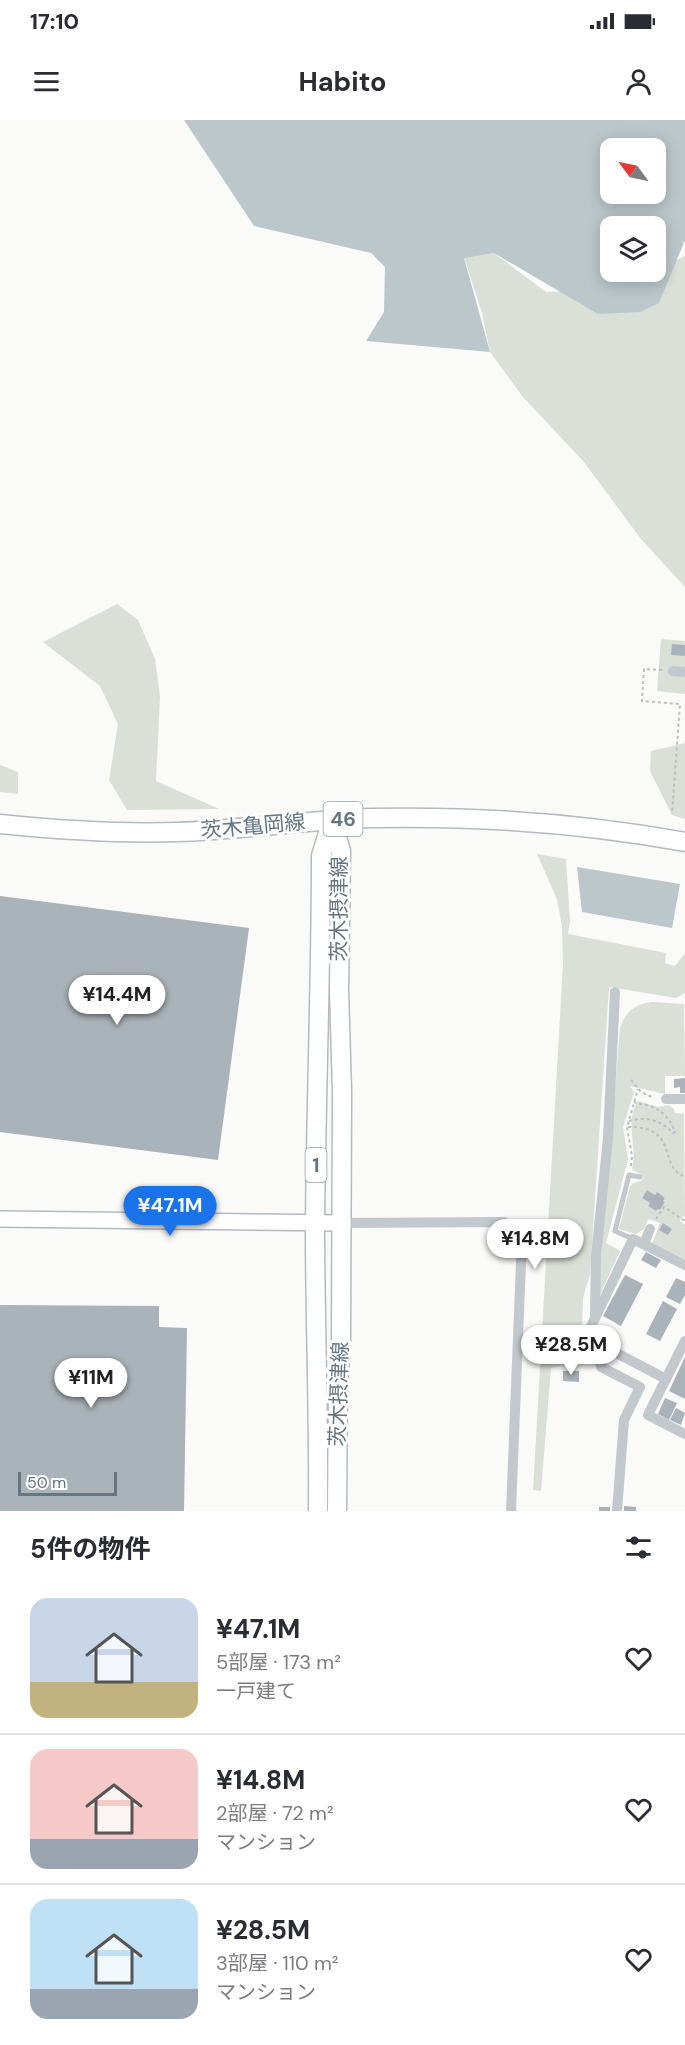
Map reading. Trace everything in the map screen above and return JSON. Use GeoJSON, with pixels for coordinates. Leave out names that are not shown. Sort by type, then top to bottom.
{"type":"FeatureCollection","features":[{"type":"Feature","properties":{"kind":"main road","name":"茨木亀岡線"},"geometry":{"type":"LineString","coordinates":[[0,824],[131,833],[179,832],[332,820],[436,818],[526,822],[590,828],[685,842]]}},
{"type":"Feature","properties":{"kind":"main road","name":"茨木摂津線"},"geometry":{"type":"LineString","coordinates":[[318,1511],[315,1222],[321,856],[332,820]]}},
{"type":"Feature","properties":{"kind":"main road","name":"茨木摂津線"},"geometry":{"type":"LineString","coordinates":[[332,820],[341,851],[339,990],[342,1092],[341,1339],[338,1388],[337,1511]]}},
{"type":"Feature","properties":{"kind":"street"},"geometry":{"type":"LineString","coordinates":[[673,671],[685,672]]}},
{"type":"Feature","properties":{"kind":"street"},"geometry":{"type":"LineString","coordinates":[[595,1318],[596,1256],[608,1138],[612,999]]}},
{"type":"Feature","properties":{"kind":"street"},"geometry":{"type":"LineString","coordinates":[[666,1099],[685,1099]]}},
{"type":"Feature","properties":{"kind":"street"},"geometry":{"type":"LineString","coordinates":[[0,1219],[341,1223],[504,1222],[522,1239],[511,1511]]}},
{"type":"Feature","properties":{"kind":"street"},"geometry":{"type":"LineString","coordinates":[[644,1244],[651,1225]]}},
{"type":"Feature","properties":{"kind":"street"},"geometry":{"type":"LineString","coordinates":[[666,1379],[585,1337],[633,1239],[685,1265]]}},
{"type":"Feature","properties":{"kind":"street"},"geometry":{"type":"LineString","coordinates":[[685,1341],[648,1415],[685,1434]]}},
{"type":"Feature","properties":{"kind":"street"},"geometry":{"type":"LineString","coordinates":[[602,1346],[598,1356],[601,1367],[640,1386],[624,1420],[616,1511]]}},
{"type":"Feature","properties":{"kind":"lane"},"geometry":{"type":"LineString","coordinates":[[633,1239],[615,1232],[629,1175],[640,1177]]}},
{"type":"Feature","properties":{"kind":"path"},"geometry":{"type":"LineString","coordinates":[[672,814],[680,704],[642,702],[644,669],[673,671]]}},
{"type":"Feature","properties":{"kind":"path"},"geometry":{"type":"LineString","coordinates":[[631,1080],[638,1089],[651,1097],[666,1099]]}},
{"type":"Feature","properties":{"kind":"path"},"geometry":{"type":"LineString","coordinates":[[631,1167],[632,1156],[627,1127],[638,1089]]}},
{"type":"Feature","properties":{"kind":"path"},"geometry":{"type":"LineString","coordinates":[[629,1121],[648,1118],[673,1133],[675,1132],[671,1122],[663,1114],[650,1106],[634,1102]]}},
{"type":"Feature","properties":{"kind":"path"},"geometry":{"type":"LineString","coordinates":[[627,1127],[644,1128],[658,1135],[665,1145],[674,1169],[685,1177]]}},
{"type":"Feature","properties":{"kind":"path"},"geometry":{"type":"LineString","coordinates":[[651,1225],[664,1207],[685,1221]]}},
{"type":"Feature","properties":{"kind":"shaded area"},"geometry":{"type":"Polygon","coordinates":[[[184,120],[685,120],[685,240],[659,303],[640,312],[598,314],[494,253],[464,258],[490,352],[366,341],[384,312],[385,267],[371,253],[254,226],[184,120]]]}},
{"type":"Feature","properties":{"kind":"shaded area"},"geometry":{"type":"Polygon","coordinates":[[[494,253],[546,292],[618,289],[632,282],[666,282],[666,265],[685,256],[685,587],[641,539],[584,462],[523,397],[490,352],[482,313],[464,257],[494,253]]]}},
{"type":"Feature","properties":{"kind":"shaded area"},"geometry":{"type":"Polygon","coordinates":[[[117,604],[138,620],[155,659],[160,696],[156,781],[219,809],[127,810],[109,780],[118,724],[100,686],[43,642],[117,604]]]}},
{"type":"Feature","properties":{"kind":"shaded area"},"geometry":{"type":"Polygon","coordinates":[[[661,639],[685,641],[685,694],[657,691],[661,639]]]}},
{"type":"Feature","properties":{"kind":"shaded area"},"geometry":{"type":"Polygon","coordinates":[[[685,743],[685,819],[672,815],[650,771],[651,751],[685,743]]]}},
{"type":"Feature","properties":{"kind":"shaded area"},"geometry":{"type":"Polygon","coordinates":[[[0,765],[18,772],[18,794],[0,792],[0,765]]]}},
{"type":"Feature","properties":{"kind":"shaded area"},"geometry":{"type":"Polygon","coordinates":[[[537,854],[566,859],[570,921],[568,934],[666,953],[665,963],[675,966],[685,953],[685,993],[676,998],[609,987],[590,1274],[583,1298],[581,1361],[551,1368],[541,1491],[533,1490],[563,964],[562,926],[557,899],[537,854]]]}},
{"type":"Feature","properties":{"kind":"shaded area"},"geometry":{"type":"Polygon","coordinates":[[[577,867],[680,884],[672,928],[582,912],[577,867]]]}},
{"type":"Feature","properties":{"kind":"shaded area"},"geometry":{"type":"Polygon","coordinates":[[[652,1002],[684,1004],[685,1076],[665,1076],[665,1094],[630,1086],[634,1092],[623,1127],[628,1159],[606,1243],[620,1251],[600,1295],[598,1294],[620,1028],[631,1010],[652,1002]]]}},
{"type":"Feature","properties":{"kind":"shaded area"},"geometry":{"type":"Polygon","coordinates":[[[638,1101],[658,1107],[669,1105],[675,1113],[684,1114],[685,1217],[683,1216],[680,1221],[685,1225],[685,1259],[652,1244],[660,1223],[648,1219],[644,1229],[636,1234],[619,1229],[630,1186],[644,1177],[632,1169],[634,1109],[638,1101]],[[647,1190],[642,1198],[656,1211],[660,1210],[665,1198],[657,1193],[655,1195],[647,1190]]]}},
{"type":"Feature","properties":{"kind":"building"},"geometry":{"type":"Polygon","coordinates":[[[672,644],[685,645],[685,656],[671,655],[672,644]]]}},
{"type":"Feature","properties":{"kind":"building"},"geometry":{"type":"Polygon","coordinates":[[[0,896],[249,928],[218,1160],[0,1132],[0,896]]]}},
{"type":"Feature","properties":{"kind":"building"},"geometry":{"type":"Polygon","coordinates":[[[685,1078],[685,1093],[680,1093],[680,1087],[674,1088],[674,1079],[685,1078]]]}},
{"type":"Feature","properties":{"kind":"building"},"geometry":{"type":"Polygon","coordinates":[[[647,1190],[655,1195],[657,1192],[665,1198],[660,1210],[656,1211],[648,1206],[650,1203],[642,1198],[647,1190]]]}},
{"type":"Feature","properties":{"kind":"building"},"geometry":{"type":"Polygon","coordinates":[[[663,1223],[672,1229],[668,1235],[659,1230],[663,1223]]]}},
{"type":"Feature","properties":{"kind":"building"},"geometry":{"type":"Polygon","coordinates":[[[646,1252],[661,1260],[656,1268],[641,1260],[646,1252]]]}},
{"type":"Feature","properties":{"kind":"building"},"geometry":{"type":"Polygon","coordinates":[[[625,1275],[643,1284],[621,1326],[603,1316],[625,1275]]]}},
{"type":"Feature","properties":{"kind":"building"},"geometry":{"type":"Polygon","coordinates":[[[676,1278],[685,1282],[685,1295],[680,1304],[666,1297],[676,1278]]]}},
{"type":"Feature","properties":{"kind":"building"},"geometry":{"type":"Polygon","coordinates":[[[663,1301],[677,1309],[660,1341],[646,1334],[663,1301]]]}},
{"type":"Feature","properties":{"kind":"building"},"geometry":{"type":"Polygon","coordinates":[[[0,1305],[159,1306],[159,1327],[187,1328],[184,1511],[0,1511],[0,1305]]]}},
{"type":"Feature","properties":{"kind":"building"},"geometry":{"type":"Polygon","coordinates":[[[685,1357],[685,1399],[669,1391],[685,1357]]]}},
{"type":"Feature","properties":{"kind":"building"},"geometry":{"type":"Polygon","coordinates":[[[563,1371],[579,1371],[579,1382],[563,1381],[563,1371]]]}},
{"type":"Feature","properties":{"kind":"building"},"geometry":{"type":"Polygon","coordinates":[[[665,1398],[677,1403],[669,1420],[658,1414],[665,1398]]]}},
{"type":"Feature","properties":{"kind":"building"},"geometry":{"type":"Polygon","coordinates":[[[676,1408],[685,1413],[681,1425],[670,1420],[676,1408]]]}},
{"type":"Feature","properties":{"kind":"building"},"geometry":{"type":"Polygon","coordinates":[[[624,1506],[636,1507],[636,1511],[624,1511],[624,1506]]]}},
{"type":"Feature","properties":{"kind":"building"},"geometry":{"type":"Polygon","coordinates":[[[599,1507],[610,1507],[610,1511],[599,1511],[599,1507]]]}}]}
